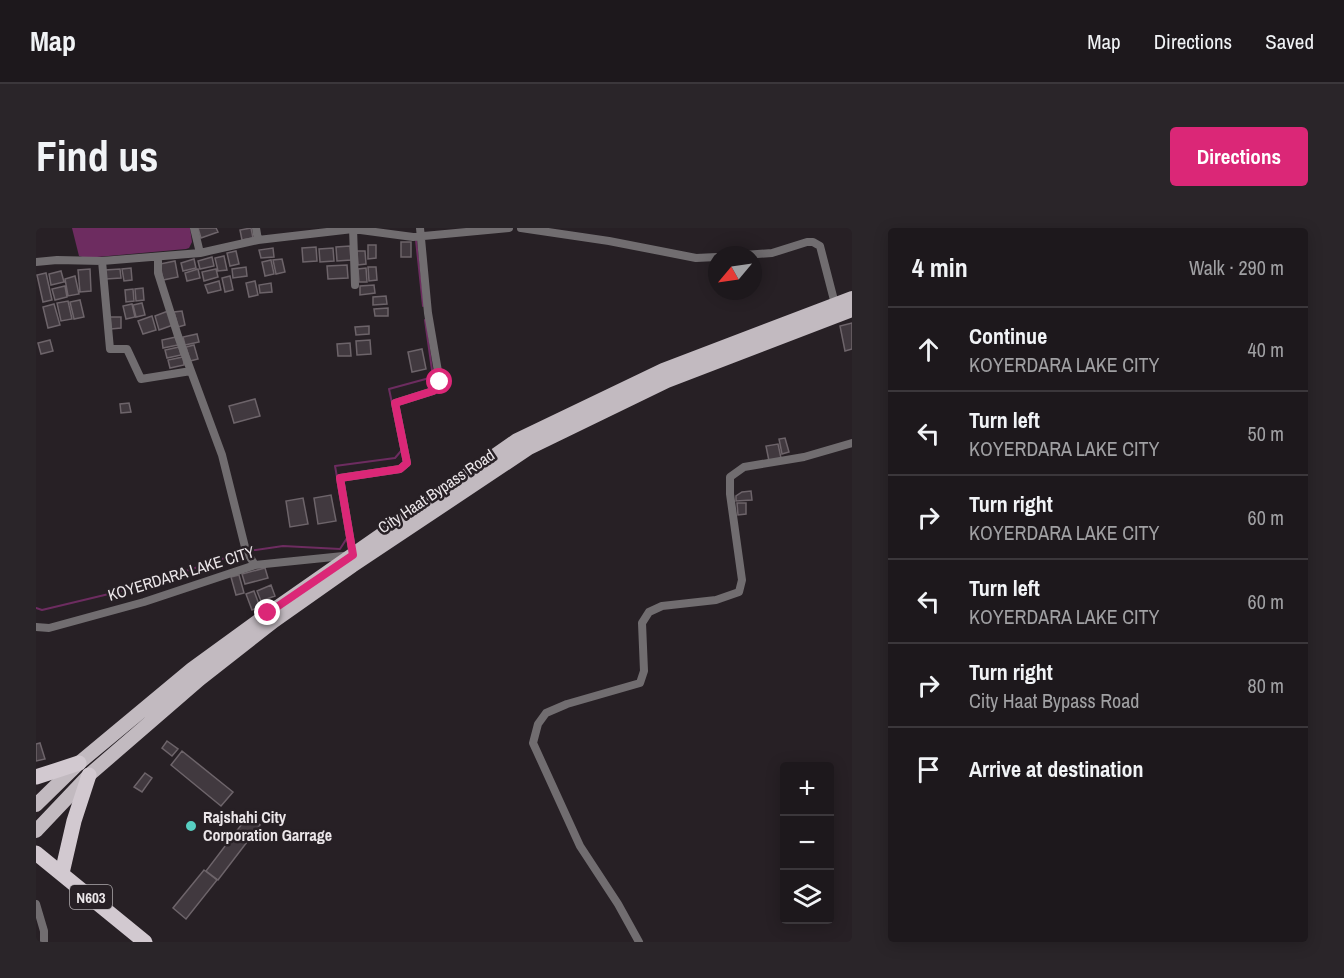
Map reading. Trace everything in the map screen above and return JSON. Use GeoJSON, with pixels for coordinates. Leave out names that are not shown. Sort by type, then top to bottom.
{"type":"FeatureCollection","features":[{"type":"Feature","properties":{"kind":"highway"},"geometry":{"type":"LineString","coordinates":[[36,777],[84,769],[62,873]]}},
{"type":"Feature","properties":{"kind":"highway","name":"N603"},"geometry":{"type":"LineString","coordinates":[[36,853],[145,942]]}},
{"type":"Feature","properties":{"kind":"main road","name":"City Haat Bypass Road"},"geometry":{"type":"LineString","coordinates":[[36,831],[84,769],[192,669],[268,613],[517,440],[663,370],[852,297]]}},
{"type":"Feature","properties":{"kind":"main road","name":"City Haat Bypass Road"},"geometry":{"type":"LineString","coordinates":[[36,805],[274,621],[529,448],[667,381],[852,310]]}},
{"type":"Feature","properties":{"kind":"street"},"geometry":{"type":"LineString","coordinates":[[194,228],[200,253]]}},
{"type":"Feature","properties":{"kind":"street"},"geometry":{"type":"LineString","coordinates":[[256,228],[258,240]]}},
{"type":"Feature","properties":{"kind":"street"},"geometry":{"type":"LineString","coordinates":[[353,228],[355,285]]}},
{"type":"Feature","properties":{"kind":"street"},"geometry":{"type":"LineString","coordinates":[[36,262],[102,261],[200,253],[258,240],[353,228],[418,234],[509,228]]}},
{"type":"Feature","properties":{"kind":"street"},"geometry":{"type":"LineString","coordinates":[[521,228],[609,241],[696,258],[708,257]]}},
{"type":"Feature","properties":{"kind":"street"},"geometry":{"type":"LineString","coordinates":[[353,555],[340,478],[400,469],[407,463],[395,403],[433,391],[440,382],[418,234]]}},
{"type":"Feature","properties":{"kind":"street"},"geometry":{"type":"LineString","coordinates":[[762,254],[772,253],[807,242],[820,246],[835,304]]}},
{"type":"Feature","properties":{"kind":"street"},"geometry":{"type":"LineString","coordinates":[[158,257],[158,273],[222,455],[246,551],[255,565]]}},
{"type":"Feature","properties":{"kind":"street"},"geometry":{"type":"LineString","coordinates":[[102,261],[110,349],[127,349],[141,379],[191,371]]}},
{"type":"Feature","properties":{"kind":"street"},"geometry":{"type":"LineString","coordinates":[[639,942],[618,904],[580,846],[533,743],[538,724],[546,713],[567,704],[640,683],[644,671],[642,623],[649,612],[662,606],[716,600],[739,592],[742,579],[730,494],[730,477],[744,467],[804,457],[852,443]]}},
{"type":"Feature","properties":{"kind":"street","name":"KOYERDARA LAKE CITY"},"geometry":{"type":"LineString","coordinates":[[36,627],[49,628],[144,602],[255,565],[353,555]]}},
{"type":"Feature","properties":{"kind":"street"},"geometry":{"type":"LineString","coordinates":[[36,904],[44,931],[44,942]]}},
{"type":"Feature","properties":{"kind":"shaded area"},"geometry":{"type":"Polygon","coordinates":[[[72,228],[190,228],[192,242],[186,249],[86,258],[79,256],[72,228]]]}},
{"type":"Feature","properties":{"kind":"building"},"geometry":{"type":"Polygon","coordinates":[[[198,228],[216,228],[218,232],[201,238],[198,228]]]}},
{"type":"Feature","properties":{"kind":"building"},"geometry":{"type":"Polygon","coordinates":[[[251,228],[253,238],[242,240],[240,230],[251,228]]]}},
{"type":"Feature","properties":{"kind":"building"},"geometry":{"type":"Polygon","coordinates":[[[401,242],[411,242],[411,257],[401,257],[401,242]]]}},
{"type":"Feature","properties":{"kind":"building"},"geometry":{"type":"Polygon","coordinates":[[[368,245],[376,245],[376,258],[368,259],[368,245]]]}},
{"type":"Feature","properties":{"kind":"building"},"geometry":{"type":"Polygon","coordinates":[[[350,246],[351,260],[337,261],[336,247],[350,246]]]}},
{"type":"Feature","properties":{"kind":"building"},"geometry":{"type":"Polygon","coordinates":[[[316,247],[317,261],[303,262],[302,248],[316,247]]]}},
{"type":"Feature","properties":{"kind":"building"},"geometry":{"type":"Polygon","coordinates":[[[273,248],[274,257],[261,258],[259,250],[273,248]]]}},
{"type":"Feature","properties":{"kind":"building"},"geometry":{"type":"Polygon","coordinates":[[[333,248],[334,261],[320,262],[319,249],[333,248]]]}},
{"type":"Feature","properties":{"kind":"building"},"geometry":{"type":"Polygon","coordinates":[[[236,251],[239,264],[230,266],[227,253],[236,251]]]}},
{"type":"Feature","properties":{"kind":"building"},"geometry":{"type":"Polygon","coordinates":[[[357,251],[365,251],[366,264],[358,265],[357,251]]]}},
{"type":"Feature","properties":{"kind":"building"},"geometry":{"type":"Polygon","coordinates":[[[224,256],[227,270],[218,271],[215,258],[224,256]]]}},
{"type":"Feature","properties":{"kind":"building"},"geometry":{"type":"Polygon","coordinates":[[[212,257],[214,266],[200,269],[198,261],[212,257]]]}},
{"type":"Feature","properties":{"kind":"building"},"geometry":{"type":"Polygon","coordinates":[[[194,259],[196,268],[183,271],[181,263],[194,259]]]}},
{"type":"Feature","properties":{"kind":"building"},"geometry":{"type":"Polygon","coordinates":[[[282,259],[285,272],[276,274],[273,260],[282,259]]]}},
{"type":"Feature","properties":{"kind":"building"},"geometry":{"type":"Polygon","coordinates":[[[271,260],[274,274],[265,276],[262,262],[271,260]]]}},
{"type":"Feature","properties":{"kind":"building"},"geometry":{"type":"Polygon","coordinates":[[[175,261],[178,277],[163,280],[160,264],[175,261]]]}},
{"type":"Feature","properties":{"kind":"building"},"geometry":{"type":"Polygon","coordinates":[[[347,265],[348,278],[328,279],[327,266],[347,265]]]}},
{"type":"Feature","properties":{"kind":"building"},"geometry":{"type":"Polygon","coordinates":[[[246,267],[247,276],[233,278],[232,269],[246,267]]]}},
{"type":"Feature","properties":{"kind":"building"},"geometry":{"type":"Polygon","coordinates":[[[368,267],[376,267],[377,280],[369,281],[368,267]]]}},
{"type":"Feature","properties":{"kind":"building"},"geometry":{"type":"Polygon","coordinates":[[[131,268],[132,280],[124,281],[122,269],[131,268]]]}},
{"type":"Feature","properties":{"kind":"building"},"geometry":{"type":"Polygon","coordinates":[[[366,268],[367,282],[359,282],[358,269],[366,268]]]}},
{"type":"Feature","properties":{"kind":"building"},"geometry":{"type":"Polygon","coordinates":[[[90,269],[91,291],[80,292],[78,270],[90,269]]]}},
{"type":"Feature","properties":{"kind":"building"},"geometry":{"type":"Polygon","coordinates":[[[120,269],[121,278],[106,279],[105,270],[120,269]]]}},
{"type":"Feature","properties":{"kind":"building"},"geometry":{"type":"Polygon","coordinates":[[[198,269],[200,278],[187,281],[185,273],[198,269]]]}},
{"type":"Feature","properties":{"kind":"building"},"geometry":{"type":"Polygon","coordinates":[[[216,269],[218,277],[204,281],[202,272],[216,269]]]}},
{"type":"Feature","properties":{"kind":"building"},"geometry":{"type":"Polygon","coordinates":[[[61,271],[64,282],[51,285],[49,274],[61,271]]]}},
{"type":"Feature","properties":{"kind":"building"},"geometry":{"type":"Polygon","coordinates":[[[46,273],[52,300],[43,302],[37,275],[46,273]]]}},
{"type":"Feature","properties":{"kind":"building"},"geometry":{"type":"Polygon","coordinates":[[[75,276],[79,294],[68,296],[65,279],[75,276]]]}},
{"type":"Feature","properties":{"kind":"building"},"geometry":{"type":"Polygon","coordinates":[[[230,276],[233,290],[225,292],[222,278],[230,276]]]}},
{"type":"Feature","properties":{"kind":"building"},"geometry":{"type":"Polygon","coordinates":[[[219,281],[221,290],[208,293],[205,285],[219,281]]]}},
{"type":"Feature","properties":{"kind":"building"},"geometry":{"type":"Polygon","coordinates":[[[255,281],[258,295],[249,297],[246,283],[255,281]]]}},
{"type":"Feature","properties":{"kind":"building"},"geometry":{"type":"Polygon","coordinates":[[[271,283],[272,292],[260,293],[259,285],[271,283]]]}},
{"type":"Feature","properties":{"kind":"building"},"geometry":{"type":"Polygon","coordinates":[[[374,285],[375,293],[360,295],[360,286],[374,285]]]}},
{"type":"Feature","properties":{"kind":"building"},"geometry":{"type":"Polygon","coordinates":[[[65,286],[67,297],[55,300],[52,289],[65,286]]]}},
{"type":"Feature","properties":{"kind":"building"},"geometry":{"type":"Polygon","coordinates":[[[143,288],[144,300],[136,301],[135,289],[143,288]]]}},
{"type":"Feature","properties":{"kind":"building"},"geometry":{"type":"Polygon","coordinates":[[[133,289],[134,301],[126,302],[125,290],[133,289]]]}},
{"type":"Feature","properties":{"kind":"building"},"geometry":{"type":"Polygon","coordinates":[[[386,296],[387,304],[373,305],[373,297],[386,296]]]}},
{"type":"Feature","properties":{"kind":"building"},"geometry":{"type":"Polygon","coordinates":[[[80,300],[84,317],[74,319],[70,302],[80,300]]]}},
{"type":"Feature","properties":{"kind":"building"},"geometry":{"type":"Polygon","coordinates":[[[68,301],[72,319],[61,321],[57,303],[68,301]]]}},
{"type":"Feature","properties":{"kind":"building"},"geometry":{"type":"Polygon","coordinates":[[[142,303],[145,315],[136,317],[133,305],[142,303]]]}},
{"type":"Feature","properties":{"kind":"building"},"geometry":{"type":"Polygon","coordinates":[[[54,304],[60,325],[48,328],[43,307],[54,304]]]}},
{"type":"Feature","properties":{"kind":"building"},"geometry":{"type":"Polygon","coordinates":[[[132,304],[135,317],[126,319],[123,306],[132,304]]]}},
{"type":"Feature","properties":{"kind":"building"},"geometry":{"type":"Polygon","coordinates":[[[388,308],[388,316],[375,316],[374,309],[388,308]]]}},
{"type":"Feature","properties":{"kind":"building"},"geometry":{"type":"Polygon","coordinates":[[[168,311],[173,325],[159,330],[155,316],[168,311]]]}},
{"type":"Feature","properties":{"kind":"building"},"geometry":{"type":"Polygon","coordinates":[[[182,311],[185,325],[178,327],[174,312],[182,311]]]}},
{"type":"Feature","properties":{"kind":"building"},"geometry":{"type":"Polygon","coordinates":[[[152,316],[156,330],[143,334],[138,321],[152,316]]]}},
{"type":"Feature","properties":{"kind":"building"},"geometry":{"type":"Polygon","coordinates":[[[110,317],[121,317],[121,328],[111,329],[110,317]]]}},
{"type":"Feature","properties":{"kind":"building"},"geometry":{"type":"Polygon","coordinates":[[[852,323],[852,349],[845,351],[840,326],[852,323]]]}},
{"type":"Feature","properties":{"kind":"building"},"geometry":{"type":"Polygon","coordinates":[[[369,326],[369,334],[356,335],[355,327],[369,326]]]}},
{"type":"Feature","properties":{"kind":"building"},"geometry":{"type":"Polygon","coordinates":[[[197,334],[199,342],[185,345],[183,337],[197,334]]]}},
{"type":"Feature","properties":{"kind":"building"},"geometry":{"type":"Polygon","coordinates":[[[176,337],[178,345],[163,348],[162,340],[176,337]]]}},
{"type":"Feature","properties":{"kind":"building"},"geometry":{"type":"Polygon","coordinates":[[[50,340],[53,351],[41,354],[38,343],[50,340]]]}},
{"type":"Feature","properties":{"kind":"building"},"geometry":{"type":"Polygon","coordinates":[[[370,340],[371,354],[357,355],[356,341],[370,340]]]}},
{"type":"Feature","properties":{"kind":"building"},"geometry":{"type":"Polygon","coordinates":[[[350,343],[351,356],[338,356],[337,344],[350,343]]]}},
{"type":"Feature","properties":{"kind":"building"},"geometry":{"type":"Polygon","coordinates":[[[194,345],[198,359],[190,361],[186,347],[194,345]]]}},
{"type":"Feature","properties":{"kind":"building"},"geometry":{"type":"Polygon","coordinates":[[[179,347],[181,355],[167,358],[165,350],[179,347]]]}},
{"type":"Feature","properties":{"kind":"building"},"geometry":{"type":"Polygon","coordinates":[[[422,349],[426,369],[412,372],[408,352],[422,349]]]}},
{"type":"Feature","properties":{"kind":"building"},"geometry":{"type":"Polygon","coordinates":[[[183,357],[184,365],[170,368],[168,360],[183,357]]]}},
{"type":"Feature","properties":{"kind":"building"},"geometry":{"type":"Polygon","coordinates":[[[255,399],[260,416],[234,423],[229,406],[255,399]]]}},
{"type":"Feature","properties":{"kind":"building"},"geometry":{"type":"Polygon","coordinates":[[[129,403],[131,412],[121,413],[120,404],[129,403]]]}},
{"type":"Feature","properties":{"kind":"building"},"geometry":{"type":"Polygon","coordinates":[[[785,438],[789,452],[782,454],[779,439],[785,438]]]}},
{"type":"Feature","properties":{"kind":"building"},"geometry":{"type":"Polygon","coordinates":[[[778,444],[781,458],[769,461],[766,446],[778,444]]]}},
{"type":"Feature","properties":{"kind":"building"},"geometry":{"type":"Polygon","coordinates":[[[751,491],[752,500],[736,501],[736,496],[742,492],[751,491]]]}},
{"type":"Feature","properties":{"kind":"building"},"geometry":{"type":"Polygon","coordinates":[[[331,495],[336,521],[318,524],[314,498],[331,495]]]}},
{"type":"Feature","properties":{"kind":"building"},"geometry":{"type":"Polygon","coordinates":[[[303,498],[308,524],[290,527],[286,501],[303,498]]]}},
{"type":"Feature","properties":{"kind":"building"},"geometry":{"type":"Polygon","coordinates":[[[737,503],[746,503],[746,514],[738,515],[737,503]]]}},
{"type":"Feature","properties":{"kind":"building"},"geometry":{"type":"Polygon","coordinates":[[[265,568],[268,578],[245,584],[242,574],[265,568]]]}},
{"type":"Feature","properties":{"kind":"building"},"geometry":{"type":"Polygon","coordinates":[[[239,575],[244,593],[236,595],[231,577],[239,575]]]}},
{"type":"Feature","properties":{"kind":"building"},"geometry":{"type":"Polygon","coordinates":[[[271,585],[275,596],[261,601],[257,591],[271,585]]]}},
{"type":"Feature","properties":{"kind":"building"},"geometry":{"type":"Polygon","coordinates":[[[254,591],[260,607],[252,610],[246,594],[254,591]]]}},
{"type":"Feature","properties":{"kind":"building"},"geometry":{"type":"Polygon","coordinates":[[[167,741],[178,749],[172,756],[162,748],[167,741]]]}},
{"type":"Feature","properties":{"kind":"building"},"geometry":{"type":"Polygon","coordinates":[[[40,743],[45,759],[36,761],[36,744],[40,743]]]}},
{"type":"Feature","properties":{"kind":"building"},"geometry":{"type":"Polygon","coordinates":[[[182,751],[233,792],[221,806],[171,765],[182,751]]]}},
{"type":"Feature","properties":{"kind":"building"},"geometry":{"type":"Polygon","coordinates":[[[145,773],[152,778],[142,792],[134,787],[145,773]]]}},
{"type":"Feature","properties":{"kind":"building"},"geometry":{"type":"Polygon","coordinates":[[[248,816],[260,825],[218,880],[206,871],[248,816]]]}},
{"type":"Feature","properties":{"kind":"building"},"geometry":{"type":"Polygon","coordinates":[[[204,870],[217,880],[186,919],[173,908],[204,870]]]}},
{"type":"Feature","properties":{"kind":"waterway"},"geometry":{"type":"LineString","coordinates":[[416,240],[423,306]]}},
{"type":"Feature","properties":{"kind":"waterway"},"geometry":{"type":"LineString","coordinates":[[392,403],[389,389],[433,377],[425,320]]}},
{"type":"Feature","properties":{"kind":"waterway"},"geometry":{"type":"LineString","coordinates":[[337,477],[335,466],[395,458],[401,451]]}},
{"type":"Feature","properties":{"kind":"waterway"},"geometry":{"type":"LineString","coordinates":[[248,551],[283,546],[340,549],[347,538]]}},
{"type":"Feature","properties":{"kind":"waterway"},"geometry":{"type":"LineString","coordinates":[[36,608],[42,610],[138,587],[243,552]]}},
{"type":"Feature","properties":{"kind":"place","name":"Rajshahi City Corporation Garrage"},"geometry":{"type":"Point","coordinates":[191,826]}},
{"type":"Feature","properties":{"kind":"route"},"geometry":{"type":"LineString","coordinates":[[268,613],[353,555],[340,478],[400,469],[407,463],[395,403],[433,391],[440,382]]}}]}
